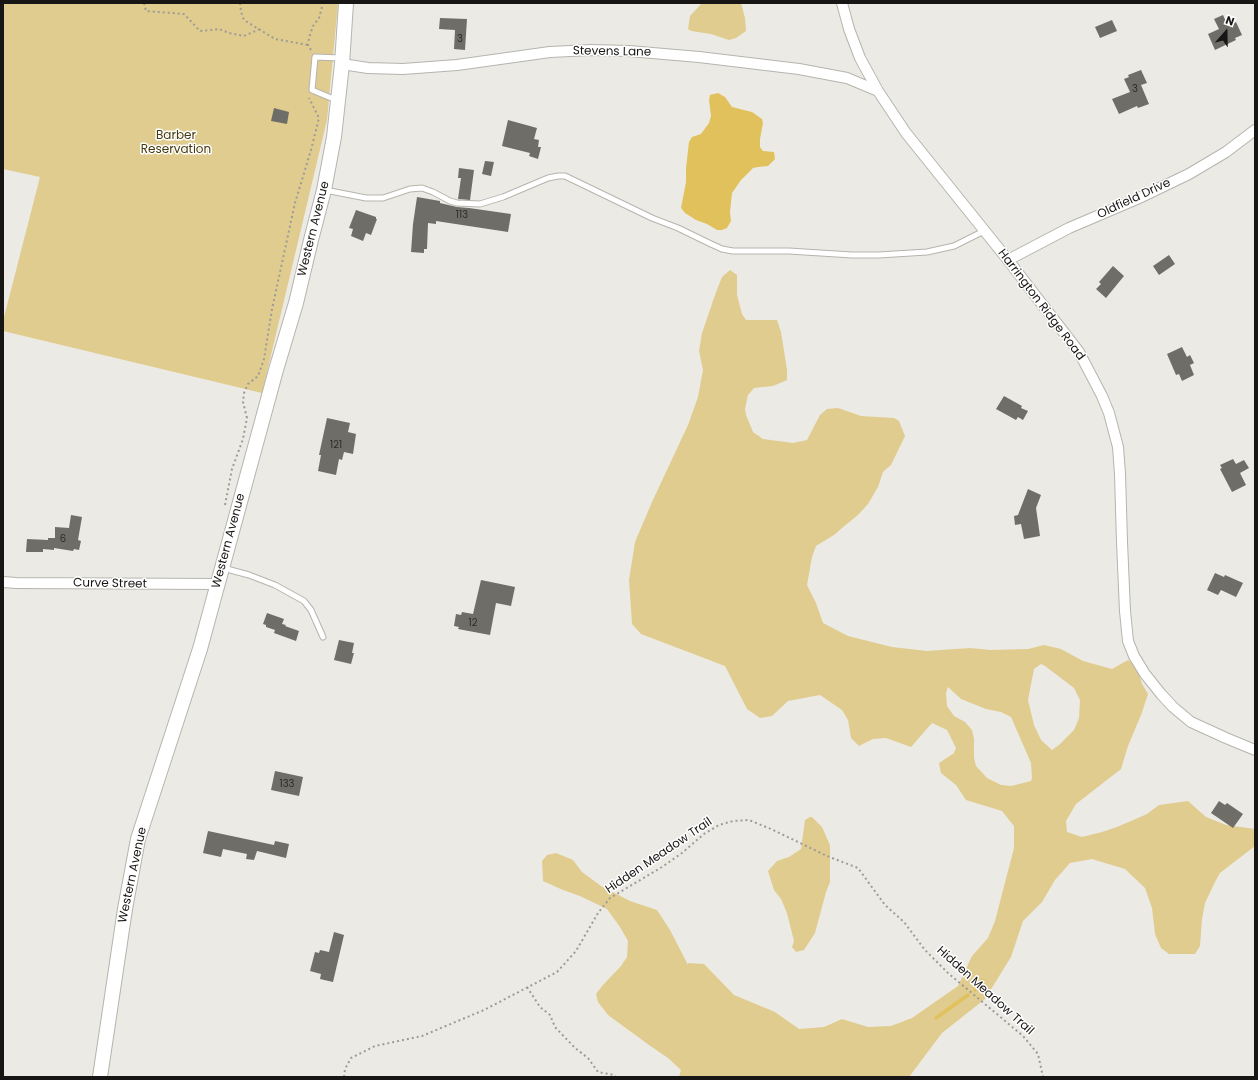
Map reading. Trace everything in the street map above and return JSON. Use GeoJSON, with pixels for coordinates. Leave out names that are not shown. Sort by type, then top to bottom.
{"type":"FeatureCollection","features":[{"type":"Feature","properties":{"kind":"street","name":"Western Avenue"},"geometry":{"type":"LineString","coordinates":[[100,1077],[125,909],[138,840],[200,649],[276,370],[296,303],[324,190],[334,137],[346,3]]}},
{"type":"Feature","properties":{"kind":"street","name":"Harrington Ridge Road"},"geometry":{"type":"LineString","coordinates":[[842,3],[849,29],[860,58],[878,91],[906,133],[1008,260],[1079,352],[1102,396],[1109,413],[1118,447],[1126,631],[1134,656],[1144,674],[1161,694],[1191,722],[1255,750]]}},
{"type":"Feature","properties":{"kind":"street","name":"Stevens Lane"},"geometry":{"type":"LineString","coordinates":[[342,61],[368,68],[403,69],[457,65],[550,52],[629,50],[799,69],[847,78],[878,91]]}},
{"type":"Feature","properties":{"kind":"street","name":"Oldfield Drive"},"geometry":{"type":"LineString","coordinates":[[1008,260],[1069,228],[1137,199],[1189,174],[1226,152],[1255,130]]}},
{"type":"Feature","properties":{"kind":"street","name":"Curve Street"},"geometry":{"type":"LineString","coordinates":[[3,582],[217,584]]}},
{"type":"Feature","properties":{"kind":"lane"},"geometry":{"type":"LineString","coordinates":[[337,100],[312,90],[316,57],[342,61]]}},
{"type":"Feature","properties":{"kind":"lane"},"geometry":{"type":"LineString","coordinates":[[324,190],[366,198],[383,198],[410,189],[422,188],[457,203],[480,204],[503,197],[548,178],[564,176],[652,218],[678,228],[722,249],[733,250],[789,250],[852,255],[927,252],[954,246],[984,231]]}},
{"type":"Feature","properties":{"kind":"lane"},"geometry":{"type":"LineString","coordinates":[[222,568],[249,575],[275,585],[304,601],[311,610],[323,637]]}},
{"type":"Feature","properties":{"kind":"path"},"geometry":{"type":"LineString","coordinates":[[144,3],[146,11],[184,14],[200,31],[219,29],[244,36],[260,29]]}},
{"type":"Feature","properties":{"kind":"path"},"geometry":{"type":"LineString","coordinates":[[240,3],[244,20],[275,39],[308,45]]}},
{"type":"Feature","properties":{"kind":"path"},"geometry":{"type":"LineString","coordinates":[[310,57],[311,50],[308,45],[309,38],[312,26],[319,18],[323,3]]}},
{"type":"Feature","properties":{"kind":"path"},"geometry":{"type":"LineString","coordinates":[[224,509],[232,469],[243,439],[246,418],[243,402],[244,393],[248,384],[258,376],[264,359],[272,309],[295,203],[311,150],[318,118],[308,96]]}},
{"type":"Feature","properties":{"kind":"path","name":"Hidden Meadow Trail"},"geometry":{"type":"LineString","coordinates":[[344,1077],[351,1058],[375,1046],[422,1036],[484,1010],[557,972],[576,951],[598,913],[610,898],[662,866],[704,834],[719,825],[732,821],[749,820],[827,856],[858,868],[885,905],[904,922],[925,950],[948,973],[1023,1036],[1038,1054],[1042,1077]]}},
{"type":"Feature","properties":{"kind":"path"},"geometry":{"type":"LineString","coordinates":[[527,987],[540,1007],[550,1015],[555,1027],[575,1048],[588,1058],[598,1072],[614,1075],[616,1077]]}},
{"type":"Feature","properties":{"kind":"green space","name":"Barber Reservation"},"geometry":{"type":"Polygon","coordinates":[[[3,3],[338,3],[327,120],[262,393],[3,331],[3,321],[40,177],[3,169],[3,3]]]}},
{"type":"Feature","properties":{"kind":"green space"},"geometry":{"type":"Polygon","coordinates":[[[702,3],[741,3],[745,18],[746,31],[736,38],[729,40],[711,34],[691,31],[688,29],[690,16],[702,3]]]}},
{"type":"Feature","properties":{"kind":"green space"},"geometry":{"type":"Polygon","coordinates":[[[730,270],[737,275],[737,295],[742,314],[746,320],[777,320],[781,332],[787,370],[787,380],[773,386],[754,388],[748,395],[745,409],[753,432],[763,439],[793,443],[807,440],[820,415],[827,409],[838,408],[861,416],[894,418],[899,421],[905,436],[891,465],[883,472],[878,487],[868,504],[858,515],[834,535],[816,546],[812,557],[807,585],[816,603],[823,623],[848,636],[892,647],[927,651],[970,648],[991,650],[1028,649],[1044,645],[1061,649],[1083,661],[1112,669],[1128,660],[1137,667],[1142,684],[1148,694],[1141,715],[1128,746],[1121,769],[1076,804],[1066,821],[1067,832],[1082,837],[1102,832],[1147,814],[1159,805],[1188,801],[1206,817],[1226,825],[1255,829],[1255,846],[1220,873],[1215,882],[1205,903],[1200,946],[1195,954],[1169,954],[1161,948],[1155,934],[1152,908],[1145,888],[1125,869],[1092,859],[1070,863],[1055,880],[1042,902],[1023,921],[1011,957],[985,999],[942,1033],[909,1077],[679,1077],[681,1070],[668,1058],[608,1015],[598,1002],[596,994],[627,957],[628,941],[607,909],[543,881],[542,861],[547,855],[556,853],[573,860],[582,872],[601,886],[630,901],[657,910],[670,930],[688,965],[688,963],[704,964],[734,995],[775,1012],[799,1029],[824,1027],[842,1019],[868,1027],[891,1026],[912,1018],[958,986],[972,956],[988,938],[995,921],[1014,848],[1014,826],[1002,811],[966,800],[956,785],[941,773],[939,763],[954,753],[956,748],[947,730],[932,723],[911,747],[886,738],[873,739],[859,746],[851,738],[848,720],[842,710],[820,695],[788,701],[772,716],[760,718],[747,709],[725,666],[641,634],[632,624],[629,580],[635,542],[688,425],[698,397],[703,370],[699,351],[702,333],[722,277],[730,270]],[[1041,664],[1034,669],[1028,700],[1034,725],[1041,740],[1052,750],[1074,730],[1079,718],[1080,700],[1074,688],[1041,664]],[[948,687],[946,693],[947,706],[954,716],[965,722],[972,730],[976,766],[987,778],[1001,785],[1011,786],[1031,781],[1031,763],[1011,717],[1001,712],[986,709],[961,699],[948,687]]]}},
{"type":"Feature","properties":{"kind":"green space"},"geometry":{"type":"Polygon","coordinates":[[[812,817],[822,827],[830,845],[830,882],[815,933],[804,950],[796,952],[792,947],[794,941],[787,913],[781,899],[774,890],[768,871],[777,861],[789,857],[801,849],[805,820],[812,817]]]}},
{"type":"Feature","properties":{"kind":"shaded area"},"geometry":{"type":"Polygon","coordinates":[[[718,93],[725,97],[732,107],[752,112],[762,119],[763,123],[760,147],[763,151],[774,152],[775,159],[768,166],[753,168],[741,180],[732,193],[730,212],[731,221],[727,228],[722,230],[717,230],[696,220],[685,213],[681,208],[686,182],[689,142],[692,137],[701,134],[709,123],[711,116],[709,100],[710,95],[718,93]]]}},
{"type":"Feature","properties":{"kind":"building"},"geometry":{"type":"Polygon","coordinates":[[[1223,15],[1228,26],[1236,22],[1242,35],[1235,38],[1236,40],[1215,50],[1208,34],[1219,29],[1214,19],[1223,15]]]}},
{"type":"Feature","properties":{"kind":"building"},"geometry":{"type":"Polygon","coordinates":[[[440,18],[467,19],[465,50],[454,49],[455,30],[439,29],[440,18]]]}},
{"type":"Feature","properties":{"kind":"building"},"geometry":{"type":"Polygon","coordinates":[[[1112,20],[1117,31],[1100,38],[1095,27],[1112,20]]]}},
{"type":"Feature","properties":{"kind":"building"},"geometry":{"type":"Polygon","coordinates":[[[1141,70],[1147,83],[1141,85],[1149,104],[1138,108],[1137,106],[1119,114],[1112,99],[1130,92],[1124,79],[1129,77],[1128,75],[1141,70]]]}},
{"type":"Feature","properties":{"kind":"building"},"geometry":{"type":"Polygon","coordinates":[[[274,108],[289,112],[287,124],[271,121],[274,108]]]}},
{"type":"Feature","properties":{"kind":"building"},"geometry":{"type":"Polygon","coordinates":[[[508,120],[537,128],[534,139],[539,140],[538,147],[541,147],[538,159],[529,156],[530,153],[502,146],[508,120]]]}},
{"type":"Feature","properties":{"kind":"building"},"geometry":{"type":"Polygon","coordinates":[[[485,161],[494,162],[491,176],[482,174],[485,161]]]}},
{"type":"Feature","properties":{"kind":"building"},"geometry":{"type":"Polygon","coordinates":[[[459,168],[474,170],[470,200],[458,199],[461,178],[458,178],[459,168]]]}},
{"type":"Feature","properties":{"kind":"building"},"geometry":{"type":"Polygon","coordinates":[[[417,197],[440,201],[440,203],[457,207],[511,214],[508,232],[436,221],[436,224],[428,223],[427,249],[424,249],[424,253],[411,252],[417,197]]]}},
{"type":"Feature","properties":{"kind":"building"},"geometry":{"type":"Polygon","coordinates":[[[356,210],[376,217],[377,219],[371,235],[366,233],[363,241],[351,236],[353,229],[349,228],[356,210]]]}},
{"type":"Feature","properties":{"kind":"building"},"geometry":{"type":"Polygon","coordinates":[[[1169,255],[1175,264],[1159,275],[1153,266],[1169,255]]]}},
{"type":"Feature","properties":{"kind":"building"},"geometry":{"type":"Polygon","coordinates":[[[1113,266],[1124,276],[1106,298],[1096,289],[1101,284],[1099,282],[1113,266]]]}},
{"type":"Feature","properties":{"kind":"building"},"geometry":{"type":"Polygon","coordinates":[[[1182,347],[1187,357],[1190,355],[1194,363],[1190,365],[1194,375],[1182,381],[1179,374],[1176,375],[1167,354],[1182,347]]]}},
{"type":"Feature","properties":{"kind":"building"},"geometry":{"type":"Polygon","coordinates":[[[1004,396],[1028,411],[1023,420],[1018,417],[1016,420],[996,409],[1004,396]]]}},
{"type":"Feature","properties":{"kind":"building"},"geometry":{"type":"Polygon","coordinates":[[[327,418],[350,423],[348,432],[356,434],[353,454],[344,452],[342,460],[339,459],[336,475],[318,471],[321,455],[319,455],[327,418]]]}},
{"type":"Feature","properties":{"kind":"building"},"geometry":{"type":"Polygon","coordinates":[[[1233,459],[1236,464],[1244,460],[1249,468],[1240,473],[1246,485],[1232,492],[1220,469],[1222,468],[1220,465],[1233,459]]]}},
{"type":"Feature","properties":{"kind":"building"},"geometry":{"type":"Polygon","coordinates":[[[1028,489],[1041,495],[1036,508],[1040,536],[1024,539],[1021,524],[1015,525],[1014,516],[1018,515],[1028,489]]]}},
{"type":"Feature","properties":{"kind":"building"},"geometry":{"type":"Polygon","coordinates":[[[71,515],[82,517],[78,540],[81,541],[79,550],[74,549],[73,551],[54,548],[54,550],[43,549],[43,552],[26,552],[27,539],[48,540],[48,538],[55,538],[55,527],[69,528],[71,515]]]}},
{"type":"Feature","properties":{"kind":"building"},"geometry":{"type":"Polygon","coordinates":[[[1215,573],[1224,577],[1225,575],[1243,583],[1236,597],[1221,590],[1218,595],[1207,590],[1215,573]]]}},
{"type":"Feature","properties":{"kind":"building"},"geometry":{"type":"Polygon","coordinates":[[[481,580],[515,587],[511,606],[496,603],[490,635],[458,629],[459,627],[454,626],[456,614],[461,615],[462,612],[473,614],[481,580]]]}},
{"type":"Feature","properties":{"kind":"building"},"geometry":{"type":"Polygon","coordinates":[[[267,613],[284,619],[282,624],[299,631],[296,641],[274,633],[275,630],[266,627],[266,625],[263,624],[267,613]]]}},
{"type":"Feature","properties":{"kind":"building"},"geometry":{"type":"Polygon","coordinates":[[[339,640],[354,643],[352,653],[354,653],[351,664],[334,660],[339,640]]]}},
{"type":"Feature","properties":{"kind":"building"},"geometry":{"type":"Polygon","coordinates":[[[275,771],[303,777],[299,796],[271,790],[275,771]]]}},
{"type":"Feature","properties":{"kind":"building"},"geometry":{"type":"Polygon","coordinates":[[[1219,801],[1225,805],[1227,803],[1243,814],[1233,828],[1211,813],[1219,801]]]}},
{"type":"Feature","properties":{"kind":"building"},"geometry":{"type":"Polygon","coordinates":[[[208,831],[274,845],[275,841],[289,844],[286,858],[257,851],[254,860],[246,859],[247,854],[223,849],[221,857],[203,853],[208,831]]]}},
{"type":"Feature","properties":{"kind":"building"},"geometry":{"type":"Polygon","coordinates":[[[334,932],[344,935],[333,982],[320,979],[321,974],[310,971],[315,952],[319,953],[320,950],[329,952],[334,932]]]}},
{"type":"Feature","properties":{"kind":"waterway"},"geometry":{"type":"LineString","coordinates":[[975,990],[983,980]]}},
{"type":"Feature","properties":{"kind":"waterway"},"geometry":{"type":"LineString","coordinates":[[936,1018],[968,995]]}}]}
